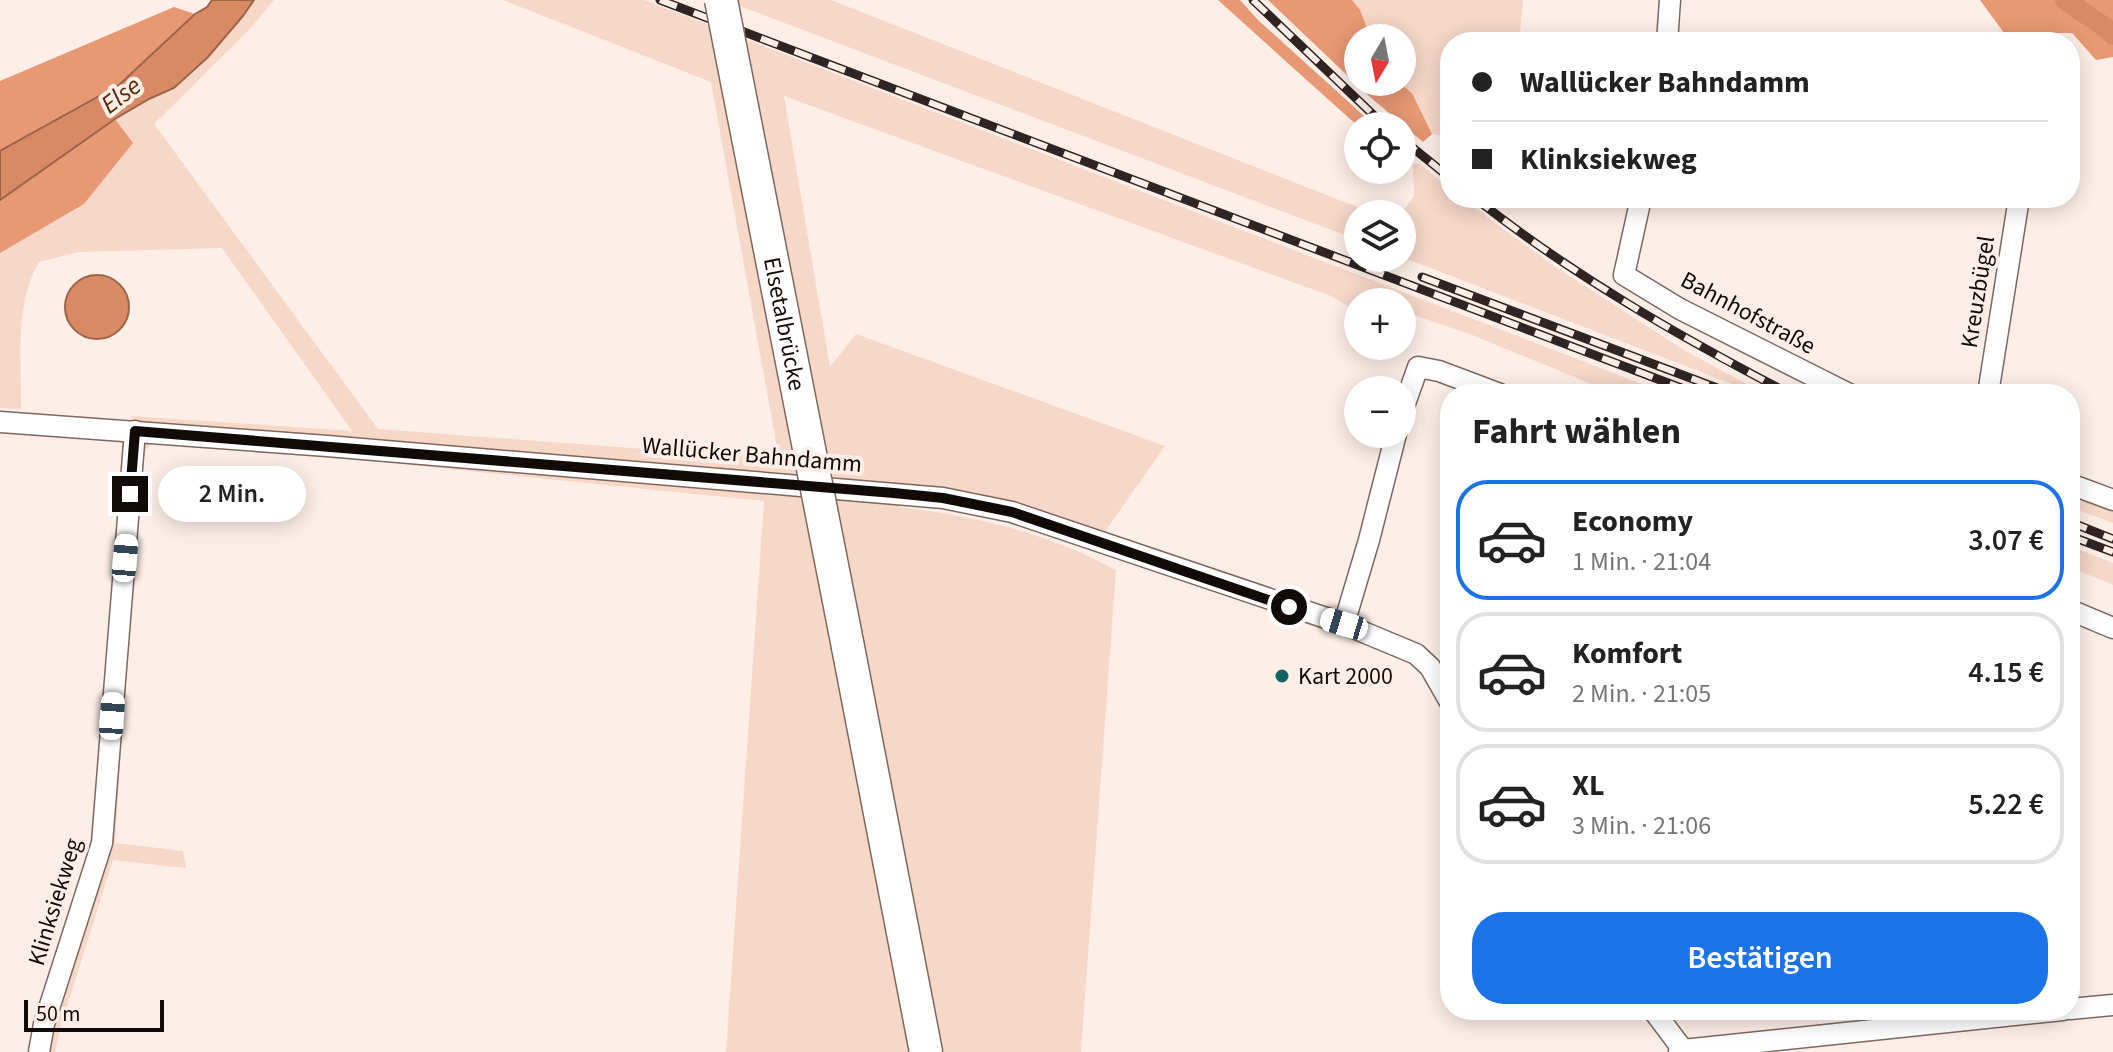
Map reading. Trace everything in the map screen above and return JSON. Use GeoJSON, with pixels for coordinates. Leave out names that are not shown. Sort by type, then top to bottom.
{"type":"FeatureCollection","features":[{"type":"Feature","properties":{"kind":"main road","name":"Elsetalbrücke"},"geometry":{"type":"LineString","coordinates":[[721,0],[926,1052]]}},
{"type":"Feature","properties":{"kind":"street"},"geometry":{"type":"LineString","coordinates":[[1668,32],[1670,0]]}},
{"type":"Feature","properties":{"kind":"street","name":"Bahnhofstraße"},"geometry":{"type":"LineString","coordinates":[[1639,208],[1624,275],[1680,309],[1829,384]]}},
{"type":"Feature","properties":{"kind":"street","name":"Kreuzbügel"},"geometry":{"type":"LineString","coordinates":[[1990,384],[2017,208]]}},
{"type":"Feature","properties":{"kind":"street"},"geometry":{"type":"LineString","coordinates":[[1415,376],[1418,367],[1473,384]]}},
{"type":"Feature","properties":{"kind":"street","name":"Wallücker Bahndamm"},"geometry":{"type":"LineString","coordinates":[[0,422],[943,498],[1012,512],[1344,624],[1416,654],[1430,667],[1440,684]]}},
{"type":"Feature","properties":{"kind":"street","name":"Klinksiekweg"},"geometry":{"type":"LineString","coordinates":[[39,1052],[44,1024],[102,843],[135,431]]}},
{"type":"Feature","properties":{"kind":"street"},"geometry":{"type":"LineString","coordinates":[[1344,624],[1392,448]]}},
{"type":"Feature","properties":{"kind":"street"},"geometry":{"type":"LineString","coordinates":[[2080,488],[2113,500]]}},
{"type":"Feature","properties":{"kind":"street"},"geometry":{"type":"LineString","coordinates":[[2080,614],[2113,628]]}},
{"type":"Feature","properties":{"kind":"street"},"geometry":{"type":"LineString","coordinates":[[2080,1008],[2113,1005]]}},
{"type":"Feature","properties":{"kind":"street"},"geometry":{"type":"LineString","coordinates":[[1660,1020],[1681,1051],[1970,1020]]}},
{"type":"Feature","properties":{"kind":"shaded area"},"geometry":{"type":"Polygon","coordinates":[[[254,0],[274,0],[248,31],[154,124],[378,429],[779,459],[711,82],[503,0],[644,0],[1344,269],[1344,272],[1393,288],[1344,288],[1344,304],[1331,296],[784,96],[830,367],[856,334],[1165,446],[1104,533],[974,492],[895,487],[899,507],[956,515],[1011,528],[1064,546],[1116,570],[1081,1052],[726,1052],[764,501],[163,440],[149,446],[139,458],[115,843],[183,851],[186,868],[113,860],[55,1052],[35,1052],[99,842],[131,416],[352,431],[222,248],[78,252],[39,262],[31,279],[23,315],[21,409],[0,408],[0,253],[84,204],[133,143],[115,119],[174,88],[208,57],[254,0]]]}},
{"type":"Feature","properties":{"kind":"shaded area"},"geometry":{"type":"Polygon","coordinates":[[[724,0],[831,0],[1344,202],[1344,235],[724,0]]]}},
{"type":"Feature","properties":{"kind":"shaded area"},"geometry":{"type":"Polygon","coordinates":[[[1218,0],[1240,0],[1360,112],[1344,114],[1218,0]]]}},
{"type":"Feature","properties":{"kind":"shaded area"},"geometry":{"type":"Polygon","coordinates":[[[1268,0],[1352,0],[1366,24],[1344,24],[1344,72],[1268,0]]]}},
{"type":"Feature","properties":{"kind":"shaded area"},"geometry":{"type":"Polygon","coordinates":[[[1352,0],[1523,0],[1520,32],[1440,32],[1440,136],[1432,134],[1413,96],[1416,96],[1416,24],[1366,24],[1352,0]]]}},
{"type":"Feature","properties":{"kind":"shaded area"},"geometry":{"type":"Polygon","coordinates":[[[1980,0],[2113,0],[2113,57],[2096,60],[2080,42],[2080,32],[2003,32],[1980,0]]]}},
{"type":"Feature","properties":{"kind":"shaded area"},"geometry":{"type":"Polygon","coordinates":[[[174,7],[195,14],[119,85],[0,151],[0,81],[174,7]]]}},
{"type":"Feature","properties":{"kind":"shaded area"},"geometry":{"type":"Polygon","coordinates":[[[1369,96],[1413,96],[1432,134],[1423,142],[1416,136],[1416,112],[1388,112],[1369,96]]]}},
{"type":"Feature","properties":{"kind":"shaded area"},"geometry":{"type":"Polygon","coordinates":[[[115,119],[133,143],[84,204],[0,253],[0,200],[115,119]]]}},
{"type":"Feature","properties":{"kind":"shaded area"},"geometry":{"type":"Polygon","coordinates":[[[1419,163],[1440,181],[1440,208],[1475,208],[1557,268],[1684,350],[1747,384],[1732,384],[1416,262],[1416,200],[1411,200],[1416,164],[1419,163]]]}},
{"type":"Feature","properties":{"kind":"shaded area"},"geometry":{"type":"Polygon","coordinates":[[[1416,297],[1642,384],[1591,384],[1475,336],[1416,316],[1416,297]]]}},
{"type":"Feature","properties":{"kind":"shaded area"},"geometry":{"type":"Polygon","coordinates":[[[2080,496],[2113,509],[2113,523],[2080,511],[2080,496]]]}},
{"type":"Feature","properties":{"kind":"shaded area"},"geometry":{"type":"Polygon","coordinates":[[[2080,550],[2113,563],[2113,585],[2080,571],[2080,550]]]}},
{"type":"Feature","properties":{"kind":"water","name":"Else"},"geometry":{"type":"Polygon","coordinates":[[[212,0],[254,0],[208,57],[174,88],[115,119],[0,200],[0,151],[119,85],[212,0]]]}},
{"type":"Feature","properties":{"kind":"water"},"geometry":{"type":"Polygon","coordinates":[[[97,275],[115,281],[123,289],[129,307],[123,325],[115,333],[97,339],[79,333],[71,325],[65,307],[71,289],[79,281],[97,275]]]}},
{"type":"Feature","properties":{"kind":"waterway"},"geometry":{"type":"LineString","coordinates":[[2065,0],[2113,35]]}},
{"type":"Feature","properties":{"kind":"railway"},"geometry":{"type":"LineString","coordinates":[[660,0],[1671,384]]}},
{"type":"Feature","properties":{"kind":"railway"},"geometry":{"type":"LineString","coordinates":[[1253,0],[1370,112]]}},
{"type":"Feature","properties":{"kind":"railway"},"geometry":{"type":"LineString","coordinates":[[1416,150],[1440,170]]}},
{"type":"Feature","properties":{"kind":"railway"},"geometry":{"type":"LineString","coordinates":[[1488,208],[1628,304],[1771,384]]}},
{"type":"Feature","properties":{"kind":"railway"},"geometry":{"type":"LineString","coordinates":[[1422,277],[1706,384]]}},
{"type":"Feature","properties":{"kind":"railway"},"geometry":{"type":"LineString","coordinates":[[2080,526],[2113,539]]}},
{"type":"Feature","properties":{"kind":"railway"},"geometry":{"type":"LineString","coordinates":[[2080,540],[2113,552]]}},
{"type":"Feature","properties":{"kind":"place","name":"Kart 2000"},"geometry":{"type":"Point","coordinates":[1282,676]}},
{"type":"Feature","properties":{"kind":"route"},"geometry":{"type":"LineString","coordinates":[[130,494],[135,431],[894,493],[943,498],[1012,512],[1289,607]]}}]}
